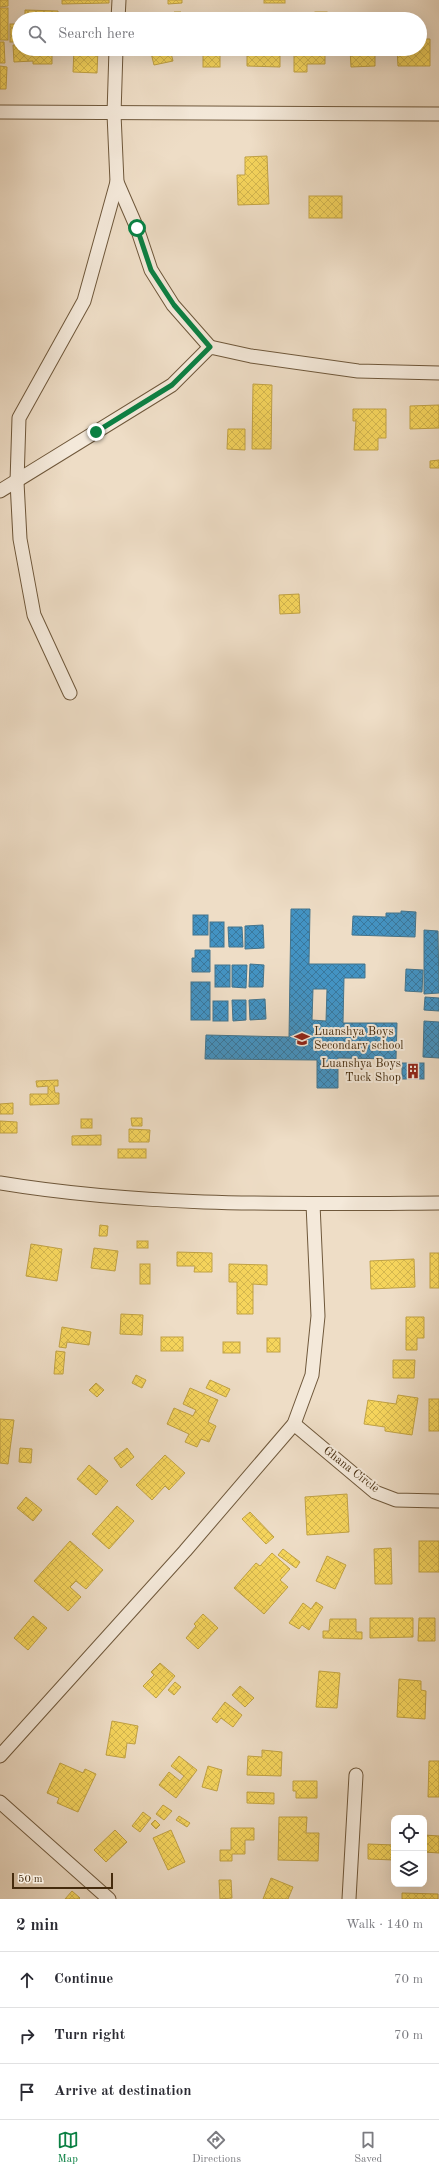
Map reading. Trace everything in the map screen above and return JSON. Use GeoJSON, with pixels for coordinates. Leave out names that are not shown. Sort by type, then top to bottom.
{"type":"FeatureCollection","features":[{"type":"Feature","properties":{"kind":"street"},"geometry":{"type":"LineString","coordinates":[[118,12],[119,0]]}},
{"type":"Feature","properties":{"kind":"street"},"geometry":{"type":"LineString","coordinates":[[70,693],[34,615],[20,539],[17,482],[19,418],[84,301],[117,182],[114,114],[116,56]]}},
{"type":"Feature","properties":{"kind":"street"},"geometry":{"type":"LineString","coordinates":[[0,112],[114,114],[439,114]]}},
{"type":"Feature","properties":{"kind":"street"},"geometry":{"type":"LineString","coordinates":[[117,182],[137,228],[151,270],[174,305],[210,347],[251,356],[358,371],[439,373]]}},
{"type":"Feature","properties":{"kind":"street"},"geometry":{"type":"LineString","coordinates":[[0,491],[17,482],[172,385],[210,347]]}},
{"type":"Feature","properties":{"kind":"street"},"geometry":{"type":"LineString","coordinates":[[0,1183],[128,1199],[313,1204],[439,1203]]}},
{"type":"Feature","properties":{"kind":"street"},"geometry":{"type":"LineString","coordinates":[[0,1756],[185,1551],[294,1424],[312,1375],[318,1316],[313,1204]]}},
{"type":"Feature","properties":{"kind":"street","name":"Ghana Circle"},"geometry":{"type":"LineString","coordinates":[[294,1424],[376,1492],[396,1500],[439,1501]]}},
{"type":"Feature","properties":{"kind":"street"},"geometry":{"type":"LineString","coordinates":[[349,1899],[356,1775]]}},
{"type":"Feature","properties":{"kind":"street"},"geometry":{"type":"LineString","coordinates":[[0,1802],[109,1899]]}},
{"type":"Feature","properties":{"kind":"building: Homes"},"geometry":{"type":"Polygon","coordinates":[[[0,0],[8,0],[8,6],[0,7],[0,0]]]}},
{"type":"Feature","properties":{"kind":"building: Homes"},"geometry":{"type":"Polygon","coordinates":[[[62,0],[109,0],[109,3],[62,4],[62,0]]]}},
{"type":"Feature","properties":{"kind":"building: Homes"},"geometry":{"type":"Polygon","coordinates":[[[168,0],[182,0],[182,3],[168,4],[168,0]]]}},
{"type":"Feature","properties":{"kind":"building: Homes"},"geometry":{"type":"Polygon","coordinates":[[[264,0],[285,0],[285,3],[264,3],[264,0]]]}},
{"type":"Feature","properties":{"kind":"building: Homes"},"geometry":{"type":"Polygon","coordinates":[[[0,8],[8,8],[8,40],[0,40],[0,8]]]}},
{"type":"Feature","properties":{"kind":"building: Homes"},"geometry":{"type":"Polygon","coordinates":[[[25,10],[58,11],[58,12],[25,12],[25,10]]]}},
{"type":"Feature","properties":{"kind":"building: Homes"},"geometry":{"type":"Polygon","coordinates":[[[10,24],[12,24],[12,42],[10,42],[10,24]]]}},
{"type":"Feature","properties":{"kind":"building: Homes"},"geometry":{"type":"Polygon","coordinates":[[[427,39],[430,39],[430,66],[398,66],[397,56],[427,56],[427,39]]]}},
{"type":"Feature","properties":{"kind":"building: Homes"},"geometry":{"type":"Polygon","coordinates":[[[0,42],[4,42],[5,63],[0,63],[0,42]]]}},
{"type":"Feature","properties":{"kind":"building: Homes"},"geometry":{"type":"Polygon","coordinates":[[[14,56],[52,56],[52,64],[33,64],[33,61],[14,62],[14,56]]]}},
{"type":"Feature","properties":{"kind":"building: Homes"},"geometry":{"type":"Polygon","coordinates":[[[74,56],[98,56],[97,73],[73,72],[74,56]]]}},
{"type":"Feature","properties":{"kind":"building: Homes"},"geometry":{"type":"Polygon","coordinates":[[[152,56],[172,56],[173,61],[154,65],[152,56]]]}},
{"type":"Feature","properties":{"kind":"building: Homes"},"geometry":{"type":"Polygon","coordinates":[[[203,56],[220,56],[220,67],[203,67],[203,56]]]}},
{"type":"Feature","properties":{"kind":"building: Homes"},"geometry":{"type":"Polygon","coordinates":[[[247,56],[280,56],[280,67],[247,66],[247,56]]]}},
{"type":"Feature","properties":{"kind":"building: Homes"},"geometry":{"type":"Polygon","coordinates":[[[294,56],[325,56],[325,64],[307,64],[307,72],[294,72],[294,56]]]}},
{"type":"Feature","properties":{"kind":"building: Homes"},"geometry":{"type":"Polygon","coordinates":[[[350,56],[375,56],[375,66],[351,67],[350,56]]]}},
{"type":"Feature","properties":{"kind":"building: Homes"},"geometry":{"type":"Polygon","coordinates":[[[0,66],[7,67],[6,89],[0,89],[0,66]]]}},
{"type":"Feature","properties":{"kind":"building: Homes"},"geometry":{"type":"Polygon","coordinates":[[[267,156],[269,204],[238,205],[237,175],[245,175],[245,157],[267,156]]]}},
{"type":"Feature","properties":{"kind":"building: Homes"},"geometry":{"type":"Polygon","coordinates":[[[309,196],[342,196],[342,218],[309,218],[309,196]]]}},
{"type":"Feature","properties":{"kind":"building: Homes"},"geometry":{"type":"Polygon","coordinates":[[[253,384],[272,385],[271,449],[252,449],[253,384]]]}},
{"type":"Feature","properties":{"kind":"building: Homes"},"geometry":{"type":"Polygon","coordinates":[[[439,405],[439,428],[410,429],[410,406],[439,405]]]}},
{"type":"Feature","properties":{"kind":"building: Homes"},"geometry":{"type":"Polygon","coordinates":[[[353,409],[386,409],[386,438],[378,438],[378,450],[354,450],[356,421],[353,421],[353,409]]]}},
{"type":"Feature","properties":{"kind":"building: Homes"},"geometry":{"type":"Polygon","coordinates":[[[228,429],[245,429],[245,450],[227,449],[228,429]]]}},
{"type":"Feature","properties":{"kind":"building: Homes"},"geometry":{"type":"Polygon","coordinates":[[[439,460],[439,468],[430,468],[430,461],[439,460]]]}},
{"type":"Feature","properties":{"kind":"building: Homes"},"geometry":{"type":"Polygon","coordinates":[[[299,594],[300,613],[280,614],[279,595],[299,594]]]}},
{"type":"Feature","properties":{"kind":"building: Homes"},"geometry":{"type":"Polygon","coordinates":[[[58,1080],[58,1086],[54,1086],[55,1093],[59,1093],[59,1104],[30,1105],[30,1094],[48,1094],[48,1086],[37,1087],[36,1081],[58,1080]]]}},
{"type":"Feature","properties":{"kind":"building: Homes"},"geometry":{"type":"Polygon","coordinates":[[[13,1103],[13,1114],[0,1114],[0,1104],[13,1103]]]}},
{"type":"Feature","properties":{"kind":"building: Homes"},"geometry":{"type":"Polygon","coordinates":[[[131,1118],[142,1118],[142,1126],[132,1126],[131,1118]]]}},
{"type":"Feature","properties":{"kind":"building: Homes"},"geometry":{"type":"Polygon","coordinates":[[[81,1119],[92,1119],[92,1128],[81,1128],[81,1119]]]}},
{"type":"Feature","properties":{"kind":"building: Homes"},"geometry":{"type":"Polygon","coordinates":[[[0,1121],[17,1122],[17,1133],[0,1133],[0,1121]]]}},
{"type":"Feature","properties":{"kind":"building: Homes"},"geometry":{"type":"Polygon","coordinates":[[[129,1129],[150,1130],[149,1142],[129,1142],[129,1129]]]}},
{"type":"Feature","properties":{"kind":"building: Homes"},"geometry":{"type":"Polygon","coordinates":[[[101,1135],[101,1145],[72,1145],[72,1136],[101,1135]]]}},
{"type":"Feature","properties":{"kind":"building: Homes"},"geometry":{"type":"Polygon","coordinates":[[[118,1149],[146,1149],[146,1158],[118,1158],[118,1149]]]}},
{"type":"Feature","properties":{"kind":"building: Homes"},"geometry":{"type":"Polygon","coordinates":[[[100,1225],[108,1226],[107,1236],[99,1236],[100,1225]]]}},
{"type":"Feature","properties":{"kind":"building: Homes"},"geometry":{"type":"Polygon","coordinates":[[[137,1241],[148,1241],[148,1248],[137,1248],[137,1241]]]}},
{"type":"Feature","properties":{"kind":"building: Homes"},"geometry":{"type":"Polygon","coordinates":[[[31,1244],[62,1249],[57,1281],[26,1276],[31,1244]]]}},
{"type":"Feature","properties":{"kind":"building: Homes"},"geometry":{"type":"Polygon","coordinates":[[[94,1248],[118,1251],[115,1271],[91,1268],[94,1248]]]}},
{"type":"Feature","properties":{"kind":"building: Homes"},"geometry":{"type":"Polygon","coordinates":[[[177,1252],[212,1253],[212,1272],[194,1272],[195,1266],[177,1266],[177,1252]]]}},
{"type":"Feature","properties":{"kind":"building: Homes"},"geometry":{"type":"Polygon","coordinates":[[[430,1253],[439,1253],[439,1288],[430,1288],[430,1253]]]}},
{"type":"Feature","properties":{"kind":"building: Homes"},"geometry":{"type":"Polygon","coordinates":[[[414,1259],[415,1287],[371,1289],[370,1261],[414,1259]]]}},
{"type":"Feature","properties":{"kind":"building: Homes"},"geometry":{"type":"Polygon","coordinates":[[[140,1264],[150,1264],[150,1284],[140,1284],[140,1264]]]}},
{"type":"Feature","properties":{"kind":"building: Homes"},"geometry":{"type":"Polygon","coordinates":[[[229,1264],[267,1265],[267,1285],[253,1284],[253,1314],[237,1314],[237,1282],[229,1282],[229,1264]]]}},
{"type":"Feature","properties":{"kind":"building: Homes"},"geometry":{"type":"Polygon","coordinates":[[[121,1314],[143,1315],[142,1335],[120,1334],[121,1314]]]}},
{"type":"Feature","properties":{"kind":"building: Homes"},"geometry":{"type":"Polygon","coordinates":[[[406,1317],[424,1317],[424,1338],[417,1338],[417,1350],[406,1350],[406,1317]]]}},
{"type":"Feature","properties":{"kind":"building: Homes"},"geometry":{"type":"Polygon","coordinates":[[[62,1327],[91,1332],[89,1345],[67,1342],[66,1348],[59,1347],[62,1327]]]}},
{"type":"Feature","properties":{"kind":"building: Homes"},"geometry":{"type":"Polygon","coordinates":[[[161,1337],[183,1337],[183,1351],[161,1351],[161,1337]]]}},
{"type":"Feature","properties":{"kind":"building: Homes"},"geometry":{"type":"Polygon","coordinates":[[[267,1338],[280,1338],[280,1352],[267,1352],[267,1338]]]}},
{"type":"Feature","properties":{"kind":"building: Homes"},"geometry":{"type":"Polygon","coordinates":[[[223,1342],[240,1342],[240,1353],[223,1353],[223,1342]]]}},
{"type":"Feature","properties":{"kind":"building: Homes"},"geometry":{"type":"Polygon","coordinates":[[[56,1351],[65,1352],[63,1374],[54,1374],[56,1351]]]}},
{"type":"Feature","properties":{"kind":"building: Homes"},"geometry":{"type":"Polygon","coordinates":[[[393,1360],[415,1360],[414,1378],[393,1378],[393,1360]]]}},
{"type":"Feature","properties":{"kind":"building: Homes"},"geometry":{"type":"Polygon","coordinates":[[[136,1375],[146,1380],[142,1388],[132,1383],[136,1375]]]}},
{"type":"Feature","properties":{"kind":"building: Homes"},"geometry":{"type":"Polygon","coordinates":[[[210,1380],[230,1389],[226,1397],[206,1388],[210,1380]]]}},
{"type":"Feature","properties":{"kind":"building: Homes"},"geometry":{"type":"Polygon","coordinates":[[[96,1383],[104,1390],[97,1397],[89,1390],[96,1383]]]}},
{"type":"Feature","properties":{"kind":"building: Homes"},"geometry":{"type":"Polygon","coordinates":[[[190,1388],[218,1400],[208,1422],[216,1426],[209,1442],[201,1439],[197,1447],[185,1442],[189,1434],[167,1424],[174,1408],[193,1416],[196,1410],[183,1404],[190,1388]]]}},
{"type":"Feature","properties":{"kind":"building: Homes"},"geometry":{"type":"Polygon","coordinates":[[[398,1395],[418,1398],[412,1435],[385,1431],[385,1427],[364,1424],[368,1400],[396,1404],[398,1395]]]}},
{"type":"Feature","properties":{"kind":"building: Homes"},"geometry":{"type":"Polygon","coordinates":[[[429,1399],[439,1399],[439,1431],[429,1431],[429,1399]]]}},
{"type":"Feature","properties":{"kind":"building: Homes"},"geometry":{"type":"Polygon","coordinates":[[[0,1419],[14,1420],[8,1464],[0,1463],[0,1419]]]}},
{"type":"Feature","properties":{"kind":"building: Homes"},"geometry":{"type":"Polygon","coordinates":[[[20,1448],[32,1449],[31,1463],[19,1462],[20,1448]]]}},
{"type":"Feature","properties":{"kind":"building: Homes"},"geometry":{"type":"Polygon","coordinates":[[[127,1448],[134,1457],[121,1468],[114,1458],[127,1448]]]}},
{"type":"Feature","properties":{"kind":"building: Homes"},"geometry":{"type":"Polygon","coordinates":[[[165,1455],[185,1473],[169,1490],[165,1486],[152,1500],[136,1485],[165,1455]]]}},
{"type":"Feature","properties":{"kind":"building: Homes"},"geometry":{"type":"Polygon","coordinates":[[[89,1465],[108,1481],[96,1495],[77,1479],[89,1465]]]}},
{"type":"Feature","properties":{"kind":"building: Homes"},"geometry":{"type":"Polygon","coordinates":[[[347,1494],[349,1532],[307,1535],[305,1497],[347,1494]]]}},
{"type":"Feature","properties":{"kind":"building: Homes"},"geometry":{"type":"Polygon","coordinates":[[[26,1497],[42,1510],[33,1521],[17,1508],[26,1497]]]}},
{"type":"Feature","properties":{"kind":"building: Homes"},"geometry":{"type":"Polygon","coordinates":[[[117,1506],[134,1521],[109,1549],[92,1534],[117,1506]]]}},
{"type":"Feature","properties":{"kind":"building: Homes"},"geometry":{"type":"Polygon","coordinates":[[[250,1512],[274,1537],[266,1544],[242,1519],[250,1512]]]}},
{"type":"Feature","properties":{"kind":"building: Homes"},"geometry":{"type":"Polygon","coordinates":[[[70,1541],[103,1570],[86,1589],[76,1581],[70,1587],[81,1597],[68,1611],[34,1581],[70,1541]]]}},
{"type":"Feature","properties":{"kind":"building: Homes"},"geometry":{"type":"Polygon","coordinates":[[[419,1541],[439,1541],[439,1572],[419,1572],[419,1541]]]}},
{"type":"Feature","properties":{"kind":"building: Homes"},"geometry":{"type":"Polygon","coordinates":[[[391,1548],[392,1584],[375,1584],[374,1549],[391,1548]]]}},
{"type":"Feature","properties":{"kind":"building: Homes"},"geometry":{"type":"Polygon","coordinates":[[[283,1549],[300,1562],[296,1568],[278,1555],[283,1549]]]}},
{"type":"Feature","properties":{"kind":"building: Homes"},"geometry":{"type":"Polygon","coordinates":[[[272,1553],[290,1569],[280,1580],[288,1587],[264,1614],[234,1588],[256,1563],[260,1566],[272,1553]]]}},
{"type":"Feature","properties":{"kind":"building: Homes"},"geometry":{"type":"Polygon","coordinates":[[[327,1556],[346,1565],[335,1589],[316,1581],[327,1556]]]}},
{"type":"Feature","properties":{"kind":"building: Homes"},"geometry":{"type":"Polygon","coordinates":[[[316,1602],[323,1607],[309,1630],[302,1625],[299,1629],[289,1623],[303,1603],[311,1609],[316,1602]]]}},
{"type":"Feature","properties":{"kind":"building: Homes"},"geometry":{"type":"Polygon","coordinates":[[[203,1614],[218,1628],[198,1649],[186,1638],[196,1626],[194,1624],[203,1614]]]}},
{"type":"Feature","properties":{"kind":"building: Homes"},"geometry":{"type":"Polygon","coordinates":[[[33,1616],[47,1628],[28,1650],[14,1638],[33,1616]]]}},
{"type":"Feature","properties":{"kind":"building: Homes"},"geometry":{"type":"Polygon","coordinates":[[[370,1618],[413,1618],[413,1637],[370,1638],[370,1618]]]}},
{"type":"Feature","properties":{"kind":"building: Homes"},"geometry":{"type":"Polygon","coordinates":[[[419,1618],[435,1618],[435,1641],[418,1641],[419,1618]]]}},
{"type":"Feature","properties":{"kind":"building: Homes"},"geometry":{"type":"Polygon","coordinates":[[[330,1619],[356,1619],[356,1632],[362,1632],[362,1639],[323,1638],[323,1631],[329,1631],[330,1619]]]}},
{"type":"Feature","properties":{"kind":"building: Homes"},"geometry":{"type":"Polygon","coordinates":[[[160,1663],[175,1676],[156,1698],[143,1686],[154,1675],[151,1672],[160,1663]]]}},
{"type":"Feature","properties":{"kind":"building: Homes"},"geometry":{"type":"Polygon","coordinates":[[[319,1671],[340,1673],[337,1708],[316,1707],[319,1671]]]}},
{"type":"Feature","properties":{"kind":"building: Homes"},"geometry":{"type":"Polygon","coordinates":[[[399,1679],[421,1681],[421,1690],[426,1691],[425,1719],[397,1717],[399,1679]]]}},
{"type":"Feature","properties":{"kind":"building: Homes"},"geometry":{"type":"Polygon","coordinates":[[[175,1682],[181,1687],[174,1695],[168,1690],[175,1682]]]}},
{"type":"Feature","properties":{"kind":"building: Homes"},"geometry":{"type":"Polygon","coordinates":[[[240,1686],[254,1698],[245,1707],[232,1695],[240,1686]]]}},
{"type":"Feature","properties":{"kind":"building: Homes"},"geometry":{"type":"Polygon","coordinates":[[[225,1702],[242,1715],[233,1727],[221,1718],[217,1723],[212,1719],[225,1702]]]}},
{"type":"Feature","properties":{"kind":"building: Homes"},"geometry":{"type":"Polygon","coordinates":[[[112,1721],[138,1726],[135,1744],[127,1743],[125,1758],[106,1755],[112,1721]]]}},
{"type":"Feature","properties":{"kind":"building: Homes"},"geometry":{"type":"Polygon","coordinates":[[[262,1750],[282,1752],[281,1776],[247,1775],[248,1756],[262,1757],[262,1750]]]}},
{"type":"Feature","properties":{"kind":"building: Homes"},"geometry":{"type":"Polygon","coordinates":[[[179,1756],[197,1770],[176,1798],[159,1785],[169,1772],[180,1781],[184,1776],[171,1766],[179,1756]]]}},
{"type":"Feature","properties":{"kind":"building: Homes"},"geometry":{"type":"Polygon","coordinates":[[[429,1761],[439,1761],[439,1797],[428,1797],[429,1761]]]}},
{"type":"Feature","properties":{"kind":"building: Homes"},"geometry":{"type":"Polygon","coordinates":[[[60,1763],[83,1773],[85,1769],[96,1774],[78,1812],[57,1803],[59,1798],[47,1793],[60,1763]]]}},
{"type":"Feature","properties":{"kind":"building: Homes"},"geometry":{"type":"Polygon","coordinates":[[[208,1766],[222,1770],[217,1791],[202,1787],[208,1766]]]}},
{"type":"Feature","properties":{"kind":"building: Homes"},"geometry":{"type":"Polygon","coordinates":[[[293,1781],[317,1781],[317,1798],[296,1798],[296,1791],[293,1791],[293,1781]]]}},
{"type":"Feature","properties":{"kind":"building: Homes"},"geometry":{"type":"Polygon","coordinates":[[[247,1792],[274,1793],[274,1804],[247,1803],[247,1792]]]}},
{"type":"Feature","properties":{"kind":"building: Homes"},"geometry":{"type":"Polygon","coordinates":[[[163,1805],[172,1811],[164,1820],[156,1814],[163,1805]]]}},
{"type":"Feature","properties":{"kind":"building: Homes"},"geometry":{"type":"Polygon","coordinates":[[[143,1812],[151,1818],[140,1832],[132,1826],[143,1812]]]}},
{"type":"Feature","properties":{"kind":"building: Homes"},"geometry":{"type":"Polygon","coordinates":[[[179,1816],[190,1823],[187,1827],[176,1820],[179,1816]]]}},
{"type":"Feature","properties":{"kind":"building: Homes"},"geometry":{"type":"Polygon","coordinates":[[[279,1817],[307,1817],[306,1833],[319,1833],[318,1861],[278,1860],[279,1817]]]}},
{"type":"Feature","properties":{"kind":"building: Homes"},"geometry":{"type":"Polygon","coordinates":[[[155,1820],[160,1825],[156,1829],[151,1824],[155,1820]]]}},
{"type":"Feature","properties":{"kind":"building: Homes"},"geometry":{"type":"Polygon","coordinates":[[[231,1828],[254,1828],[254,1840],[245,1840],[245,1854],[232,1854],[232,1861],[220,1861],[220,1850],[231,1850],[231,1828]]]}},
{"type":"Feature","properties":{"kind":"building: Homes"},"geometry":{"type":"Polygon","coordinates":[[[115,1830],[127,1842],[106,1862],[94,1850],[115,1830]]]}},
{"type":"Feature","properties":{"kind":"building: Homes"},"geometry":{"type":"Polygon","coordinates":[[[171,1830],[185,1862],[168,1870],[153,1838],[171,1830]]]}},
{"type":"Feature","properties":{"kind":"building: Homes"},"geometry":{"type":"Polygon","coordinates":[[[427,1835],[439,1836],[439,1853],[427,1852],[427,1835]]]}},
{"type":"Feature","properties":{"kind":"building: Homes"},"geometry":{"type":"Polygon","coordinates":[[[368,1844],[391,1845],[391,1860],[368,1859],[368,1844]]]}},
{"type":"Feature","properties":{"kind":"building: Homes"},"geometry":{"type":"Polygon","coordinates":[[[271,1878],[293,1887],[288,1899],[263,1899],[271,1878]]]}},
{"type":"Feature","properties":{"kind":"building: Homes"},"geometry":{"type":"Polygon","coordinates":[[[219,1880],[231,1880],[232,1898],[220,1899],[219,1880]]]}},
{"type":"Feature","properties":{"kind":"building: Homes"},"geometry":{"type":"Polygon","coordinates":[[[72,1891],[80,1898],[65,1899],[72,1891]]]}},
{"type":"Feature","properties":{"kind":"building: Homes"},"geometry":{"type":"Polygon","coordinates":[[[402,1893],[438,1894],[438,1899],[402,1899],[402,1893]]]}},
{"type":"Feature","properties":{"kind":"building: Schools"},"geometry":{"type":"Polygon","coordinates":[[[291,909],[310,909],[309,964],[365,964],[365,978],[344,978],[343,1023],[397,1023],[396,1059],[338,1058],[338,1088],[317,1088],[317,1060],[205,1059],[206,1035],[289,1037],[291,909]],[[313,989],[312,1020],[326,1021],[327,989],[313,989]]]}},
{"type":"Feature","properties":{"kind":"building: Schools"},"geometry":{"type":"Polygon","coordinates":[[[401,911],[416,912],[415,937],[352,935],[353,916],[386,917],[386,913],[401,913],[401,911]]]}},
{"type":"Feature","properties":{"kind":"building: Schools"},"geometry":{"type":"Polygon","coordinates":[[[193,915],[208,915],[208,935],[193,935],[193,915]]]}},
{"type":"Feature","properties":{"kind":"building: Schools"},"geometry":{"type":"Polygon","coordinates":[[[210,922],[224,922],[224,947],[210,947],[210,922]]]}},
{"type":"Feature","properties":{"kind":"building: Schools"},"geometry":{"type":"Polygon","coordinates":[[[263,925],[264,948],[245,949],[245,926],[263,925]]]}},
{"type":"Feature","properties":{"kind":"building: Schools"},"geometry":{"type":"Polygon","coordinates":[[[228,927],[242,927],[243,947],[229,947],[228,927]]]}},
{"type":"Feature","properties":{"kind":"building: Schools"},"geometry":{"type":"Polygon","coordinates":[[[424,930],[438,931],[439,993],[424,994],[424,930]]]}},
{"type":"Feature","properties":{"kind":"building: Schools"},"geometry":{"type":"Polygon","coordinates":[[[195,950],[210,950],[210,972],[192,972],[192,958],[195,958],[195,950]]]}},
{"type":"Feature","properties":{"kind":"building: Schools"},"geometry":{"type":"Polygon","coordinates":[[[250,964],[264,965],[263,987],[249,987],[250,964]]]}},
{"type":"Feature","properties":{"kind":"building: Schools"},"geometry":{"type":"Polygon","coordinates":[[[215,965],[230,965],[230,987],[215,987],[215,965]]]}},
{"type":"Feature","properties":{"kind":"building: Schools"},"geometry":{"type":"Polygon","coordinates":[[[232,965],[247,965],[246,988],[232,987],[232,965]]]}},
{"type":"Feature","properties":{"kind":"building: Schools"},"geometry":{"type":"Polygon","coordinates":[[[406,969],[423,970],[422,992],[405,991],[406,969]]]}},
{"type":"Feature","properties":{"kind":"building: Schools"},"geometry":{"type":"Polygon","coordinates":[[[191,982],[210,982],[210,1020],[191,1020],[191,982]]]}},
{"type":"Feature","properties":{"kind":"building: Schools"},"geometry":{"type":"Polygon","coordinates":[[[425,997],[439,998],[439,1011],[424,1010],[425,997]]]}},
{"type":"Feature","properties":{"kind":"building: Schools"},"geometry":{"type":"Polygon","coordinates":[[[265,999],[266,1019],[250,1020],[249,1000],[265,999]]]}},
{"type":"Feature","properties":{"kind":"building: Schools"},"geometry":{"type":"Polygon","coordinates":[[[232,1000],[246,1000],[246,1020],[233,1021],[232,1000]]]}},
{"type":"Feature","properties":{"kind":"building: Schools"},"geometry":{"type":"Polygon","coordinates":[[[213,1001],[228,1001],[228,1021],[213,1021],[213,1001]]]}},
{"type":"Feature","properties":{"kind":"building: Schools"},"geometry":{"type":"Polygon","coordinates":[[[424,1021],[439,1022],[439,1058],[423,1057],[424,1021]]]}},
{"type":"Feature","properties":{"kind":"building: Schools","name":"Luanshya Boys Tuck Shop"},"geometry":{"type":"Polygon","coordinates":[[[402,1063],[424,1063],[424,1079],[402,1079],[402,1063]]]}},
{"type":"Feature","properties":{"kind":"place","name":"Luanshya Boys Secondary school"},"geometry":{"type":"Point","coordinates":[302,1039]}},
{"type":"Feature","properties":{"kind":"place","name":"Luanshya Boys Tuck Shop"},"geometry":{"type":"Point","coordinates":[413,1071]}},
{"type":"Feature","properties":{"kind":"route"},"geometry":{"type":"LineString","coordinates":[[96,432],[172,385],[210,347],[174,305],[151,270],[137,228]]}}]}
